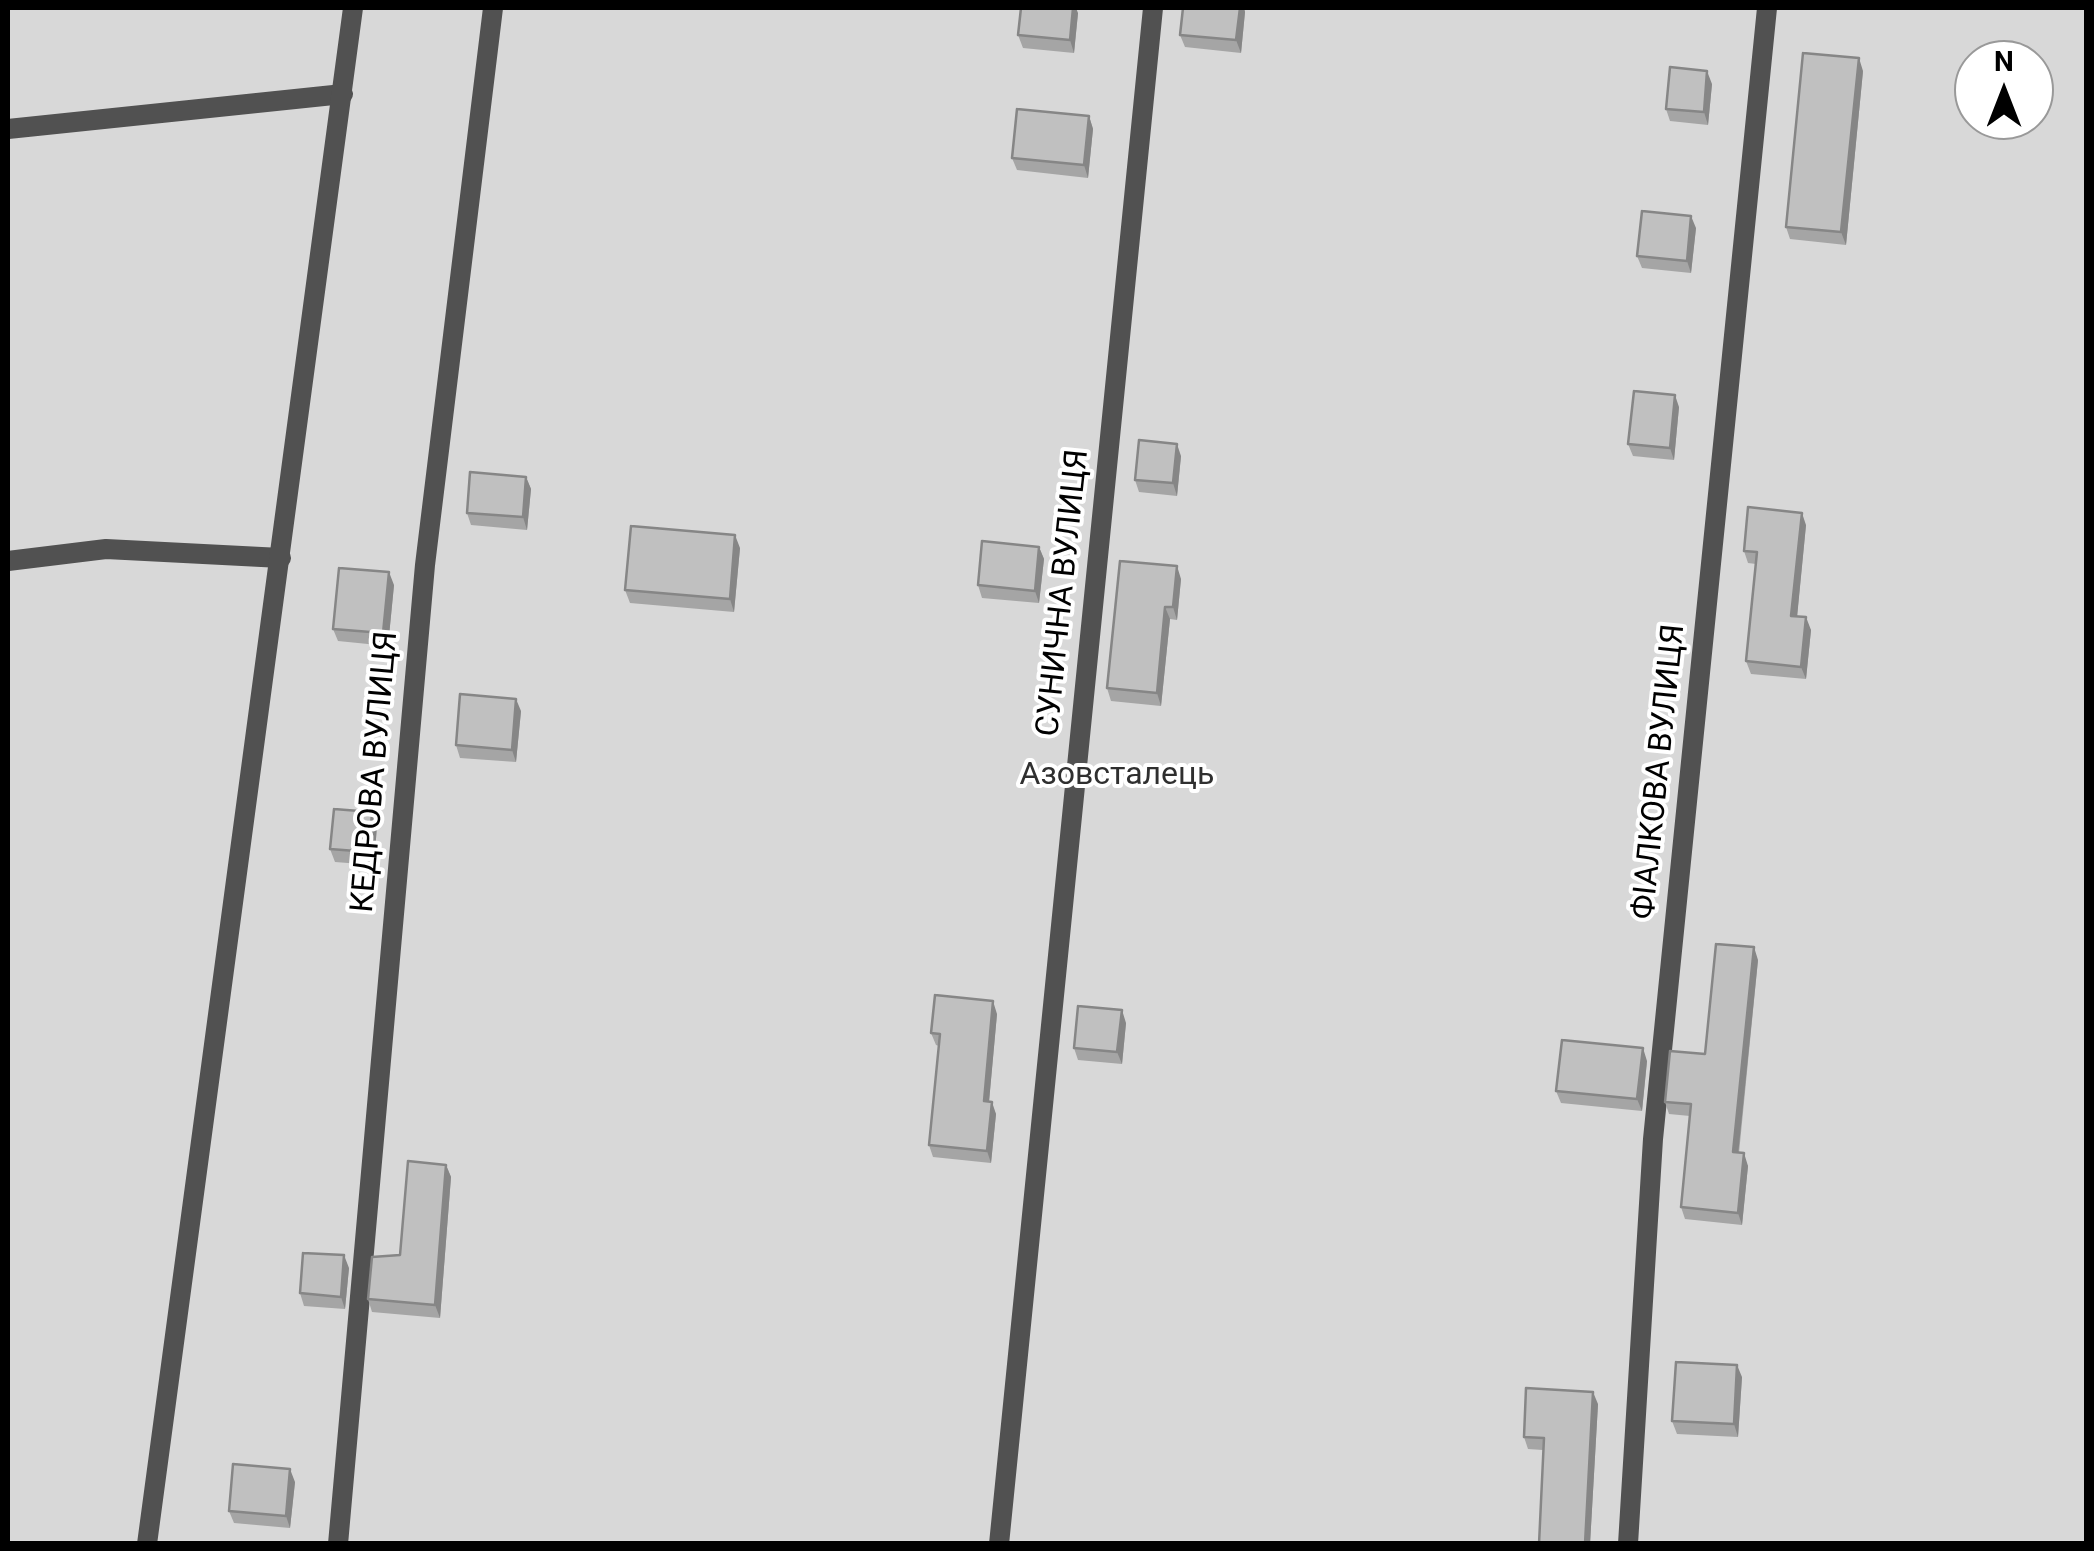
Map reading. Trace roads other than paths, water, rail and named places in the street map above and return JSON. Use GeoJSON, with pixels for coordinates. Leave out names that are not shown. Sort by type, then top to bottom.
{"type":"FeatureCollection","features":[{"type":"Feature","properties":{"kind":"street"},"geometry":{"type":"LineString","coordinates":[[148,1544],[354,8]]}},
{"type":"Feature","properties":{"kind":"street","name":"КЕДРОВА ВУЛИЦЯ"},"geometry":{"type":"LineString","coordinates":[[338,1544],[425,565],[493,8]]}},
{"type":"Feature","properties":{"kind":"street","name":"СУНИЧНА ВУЛИЦЯ"},"geometry":{"type":"LineString","coordinates":[[999,1544],[1153,8]]}},
{"type":"Feature","properties":{"kind":"street","name":"ФІАЛКОВА ВУЛИЦЯ"},"geometry":{"type":"LineString","coordinates":[[1628,1544],[1654,1140],[1766,8]]}},
{"type":"Feature","properties":{"kind":"street"},"geometry":{"type":"LineString","coordinates":[[8,129],[344,94]]}},
{"type":"Feature","properties":{"kind":"street"},"geometry":{"type":"LineString","coordinates":[[8,560],[106,550],[281,558]]}},
{"type":"Feature","properties":{"kind":"park label","name":"Азовсталець"},"geometry":{"type":"Point","coordinates":[1117,776]}}]}
